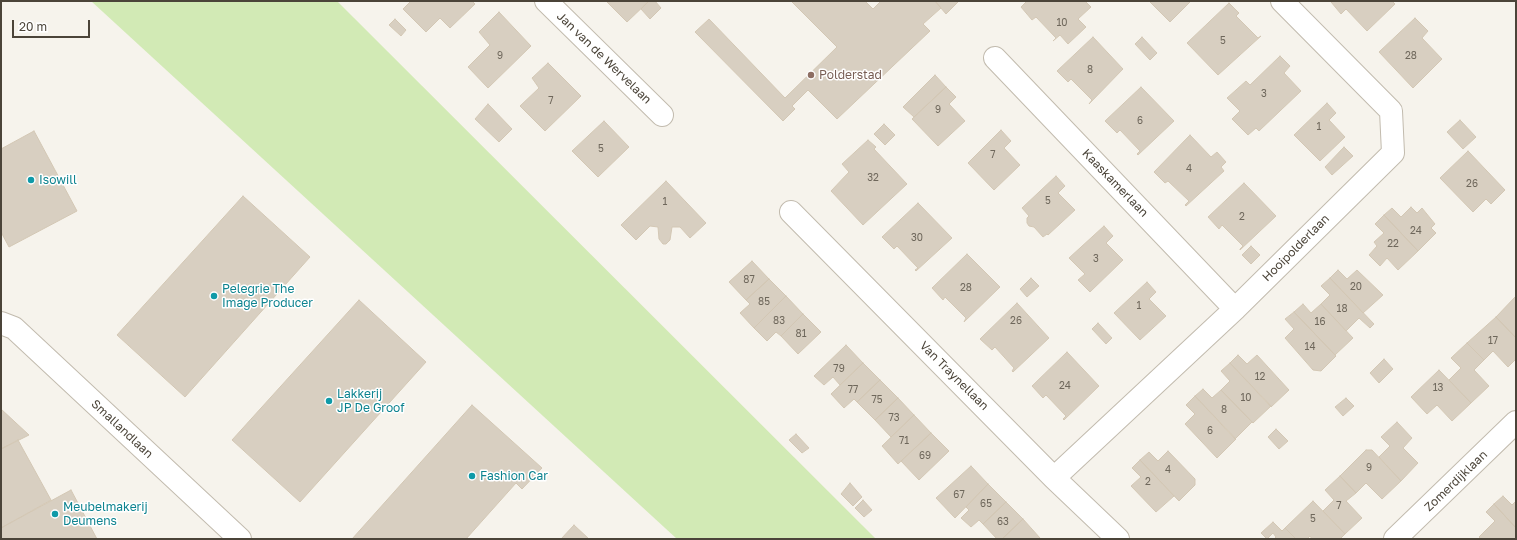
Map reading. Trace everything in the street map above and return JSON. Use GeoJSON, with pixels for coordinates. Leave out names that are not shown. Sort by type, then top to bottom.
{"type":"FeatureCollection","features":[{"type":"Feature","properties":{"kind":"street","name":"Jan van de Wervelaan"},"geometry":{"type":"LineString","coordinates":[[546,1],[662,115]]}},
{"type":"Feature","properties":{"kind":"street","name":"Hooipolderlaan"},"geometry":{"type":"LineString","coordinates":[[1054,478],[1235,308],[1393,153],[1391,110],[1282,1]]}},
{"type":"Feature","properties":{"kind":"street","name":"Kaaskamerlaan"},"geometry":{"type":"LineString","coordinates":[[995,58],[1235,308]]}},
{"type":"Feature","properties":{"kind":"street","name":"Van Traynellaan"},"geometry":{"type":"LineString","coordinates":[[791,212],[1054,478],[1118,539]]}},
{"type":"Feature","properties":{"kind":"street","name":"Smallandlaan"},"geometry":{"type":"LineString","coordinates":[[1,323],[14,328],[240,539]]}},
{"type":"Feature","properties":{"kind":"street","name":"Zomerdijklaan"},"geometry":{"type":"LineString","coordinates":[[1395,539],[1516,422]]}},
{"type":"Feature","properties":{"kind":"green space"},"geometry":{"type":"Polygon","coordinates":[[[91,1],[337,1],[876,539],[677,539],[91,1]]]}},
{"type":"Feature","properties":{"kind":"building"},"geometry":{"type":"Polygon","coordinates":[[[411,1],[472,1],[475,4],[450,28],[440,18],[426,32],[403,9],[411,1]]]}},
{"type":"Feature","properties":{"kind":"building"},"geometry":{"type":"Polygon","coordinates":[[[606,1],[649,1],[627,22],[606,1]]]}},
{"type":"Feature","properties":{"kind":"building"},"geometry":{"type":"Polygon","coordinates":[[[649,1],[655,1],[661,8],[650,19],[641,9],[649,1]]]}},
{"type":"Feature","properties":{"kind":"building"},"geometry":{"type":"Polygon","coordinates":[[[791,1],[865,1],[873,9],[881,1],[935,1],[941,8],[923,24],[930,31],[837,119],[808,90],[792,106],[795,109],[783,121],[695,32],[709,19],[785,98],[837,47],[791,1]]]}},
{"type":"Feature","properties":{"kind":"building"},"geometry":{"type":"Polygon","coordinates":[[[935,1],[959,1],[946,14],[935,1]]]}},
{"type":"Feature","properties":{"kind":"building"},"geometry":{"type":"Polygon","coordinates":[[[1027,1],[1085,1],[1091,7],[1078,19],[1086,27],[1068,44],[1060,35],[1053,41],[1056,38],[1036,17],[1032,20],[1021,7],[1027,1]]]}},
{"type":"Feature","properties":{"kind":"building"},"geometry":{"type":"Polygon","coordinates":[[[1149,1],[1191,1],[1170,22],[1149,1]]]}},
{"type":"Feature","properties":{"kind":"building"},"geometry":{"type":"Polygon","coordinates":[[[1392,1],[1395,4],[1367,31],[1346,9],[1341,14],[1331,2],[1392,1]]]}},
{"type":"Feature","properties":{"kind":"building"},"geometry":{"type":"Polygon","coordinates":[[[1229,3],[1239,13],[1236,16],[1258,38],[1261,36],[1218,75],[1187,43],[1229,3]]]}},
{"type":"Feature","properties":{"kind":"building"},"geometry":{"type":"Polygon","coordinates":[[[499,12],[531,46],[488,88],[468,67],[490,45],[479,32],[499,12]]]}},
{"type":"Feature","properties":{"kind":"building"},"geometry":{"type":"Polygon","coordinates":[[[1415,18],[1428,31],[1422,38],[1442,59],[1413,88],[1379,52],[1415,18]]]}},
{"type":"Feature","properties":{"kind":"building"},"geometry":{"type":"Polygon","coordinates":[[[395,19],[406,30],[401,36],[389,25],[395,19]]]}},
{"type":"Feature","properties":{"kind":"building"},"geometry":{"type":"Polygon","coordinates":[[[1093,37],[1123,69],[1089,104],[1092,100],[1071,79],[1068,82],[1057,71],[1093,37]]]}},
{"type":"Feature","properties":{"kind":"building"},"geometry":{"type":"Polygon","coordinates":[[[1142,37],[1157,53],[1150,60],[1135,44],[1142,37]]]}},
{"type":"Feature","properties":{"kind":"building"},"geometry":{"type":"Polygon","coordinates":[[[1280,56],[1290,66],[1284,73],[1301,91],[1259,131],[1256,128],[1248,135],[1232,119],[1240,111],[1227,98],[1246,81],[1250,85],[1280,56]]]}},
{"type":"Feature","properties":{"kind":"building"},"geometry":{"type":"Polygon","coordinates":[[[548,63],[581,96],[545,131],[520,106],[539,88],[532,78],[548,63]]]}},
{"type":"Feature","properties":{"kind":"building"},"geometry":{"type":"Polygon","coordinates":[[[935,75],[946,87],[914,117],[903,107],[935,75]]]}},
{"type":"Feature","properties":{"kind":"building"},"geometry":{"type":"Polygon","coordinates":[[[946,87],[956,97],[949,104],[965,121],[938,146],[912,119],[946,87]]]}},
{"type":"Feature","properties":{"kind":"building"},"geometry":{"type":"Polygon","coordinates":[[[1141,87],[1174,121],[1138,155],[1137,154],[1140,151],[1120,130],[1117,133],[1105,121],[1141,87]]]}},
{"type":"Feature","properties":{"kind":"building"},"geometry":{"type":"Polygon","coordinates":[[[1327,103],[1336,113],[1329,120],[1345,137],[1320,161],[1294,135],[1327,103]]]}},
{"type":"Feature","properties":{"kind":"building"},"geometry":{"type":"Polygon","coordinates":[[[488,104],[512,129],[499,142],[475,119],[488,104]]]}},
{"type":"Feature","properties":{"kind":"building"},"geometry":{"type":"Polygon","coordinates":[[[1460,120],[1476,137],[1463,149],[1447,132],[1460,120]]]}},
{"type":"Feature","properties":{"kind":"building"},"geometry":{"type":"Polygon","coordinates":[[[604,121],[629,147],[598,177],[572,151],[604,121]]]}},
{"type":"Feature","properties":{"kind":"building"},"geometry":{"type":"Polygon","coordinates":[[[884,124],[895,135],[885,145],[874,134],[884,124]]]}},
{"type":"Feature","properties":{"kind":"building"},"geometry":{"type":"Polygon","coordinates":[[[1001,130],[1011,141],[1004,148],[1020,165],[994,190],[968,163],[1001,130]]]}},
{"type":"Feature","properties":{"kind":"building","name":"Isowill"},"geometry":{"type":"Polygon","coordinates":[[[34,131],[77,211],[9,247],[1,232],[1,149],[34,131]]]}},
{"type":"Feature","properties":{"kind":"building"},"geometry":{"type":"Polygon","coordinates":[[[1190,135],[1211,157],[1217,152],[1226,162],[1221,167],[1224,171],[1186,206],[1185,205],[1189,201],[1168,181],[1165,183],[1154,172],[1190,135]]]}},
{"type":"Feature","properties":{"kind":"building"},"geometry":{"type":"Polygon","coordinates":[[[868,140],[876,147],[874,149],[907,184],[863,225],[831,191],[849,172],[842,164],[868,140]]]}},
{"type":"Feature","properties":{"kind":"building"},"geometry":{"type":"Polygon","coordinates":[[[1344,147],[1353,156],[1332,175],[1325,167],[1344,147]]]}},
{"type":"Feature","properties":{"kind":"building"},"geometry":{"type":"Polygon","coordinates":[[[1468,151],[1505,190],[1491,204],[1486,199],[1473,212],[1440,178],[1468,151]]]}},
{"type":"Feature","properties":{"kind":"building"},"geometry":{"type":"Polygon","coordinates":[[[1056,176],[1065,186],[1058,193],[1075,210],[1048,235],[1047,234],[1043,237],[1034,227],[1029,226],[1027,223],[1027,218],[1029,216],[1022,208],[1056,176]]]}},
{"type":"Feature","properties":{"kind":"building"},"geometry":{"type":"Polygon","coordinates":[[[666,181],[706,223],[690,238],[680,227],[672,227],[670,240],[666,244],[663,244],[659,239],[658,227],[650,226],[636,240],[621,225],[666,181]]]}},
{"type":"Feature","properties":{"kind":"building"},"geometry":{"type":"Polygon","coordinates":[[[1244,183],[1276,216],[1240,250],[1243,246],[1222,225],[1219,229],[1208,217],[1244,183]]]}},
{"type":"Feature","properties":{"kind":"building","name":"Pelegrie The Image Producer"},"geometry":{"type":"Polygon","coordinates":[[[243,196],[310,257],[185,397],[117,335],[243,196]]]}},
{"type":"Feature","properties":{"kind":"building"},"geometry":{"type":"Polygon","coordinates":[[[918,203],[952,238],[916,271],[915,270],[918,268],[897,246],[894,249],[882,237],[918,203]]]}},
{"type":"Feature","properties":{"kind":"building"},"geometry":{"type":"Polygon","coordinates":[[[1411,207],[1417,213],[1422,208],[1435,224],[1431,228],[1436,233],[1418,251],[1384,215],[1392,208],[1401,217],[1411,207]]]}},
{"type":"Feature","properties":{"kind":"building"},"geometry":{"type":"Polygon","coordinates":[[[1384,215],[1418,251],[1398,270],[1387,258],[1380,266],[1369,255],[1377,246],[1374,242],[1384,233],[1375,224],[1384,215]]]}},
{"type":"Feature","properties":{"kind":"building"},"geometry":{"type":"Polygon","coordinates":[[[1104,226],[1113,236],[1106,243],[1123,260],[1090,292],[1078,280],[1085,274],[1069,258],[1104,226]]]}},
{"type":"Feature","properties":{"kind":"building"},"geometry":{"type":"Polygon","coordinates":[[[1251,246],[1260,255],[1251,264],[1242,255],[1251,246]]]}},
{"type":"Feature","properties":{"kind":"building"},"geometry":{"type":"Polygon","coordinates":[[[967,254],[1000,287],[964,322],[966,318],[945,297],[943,300],[932,288],[967,254]]]}},
{"type":"Feature","properties":{"kind":"building"},"geometry":{"type":"Polygon","coordinates":[[[752,261],[769,279],[746,300],[729,282],[752,261]]]}},
{"type":"Feature","properties":{"kind":"building"},"geometry":{"type":"Polygon","coordinates":[[[1338,270],[1347,279],[1357,270],[1383,295],[1363,313],[1330,278],[1338,270]]]}},
{"type":"Feature","properties":{"kind":"building"},"geometry":{"type":"Polygon","coordinates":[[[1031,278],[1039,286],[1027,297],[1020,289],[1031,278]]]}},
{"type":"Feature","properties":{"kind":"building"},"geometry":{"type":"Polygon","coordinates":[[[1330,278],[1374,324],[1370,328],[1359,318],[1346,331],[1321,304],[1330,295],[1321,286],[1330,278]]]}},
{"type":"Feature","properties":{"kind":"building"},"geometry":{"type":"Polygon","coordinates":[[[769,279],[786,296],[754,328],[740,313],[750,304],[746,300],[769,279]]]}},
{"type":"Feature","properties":{"kind":"building"},"geometry":{"type":"Polygon","coordinates":[[[1147,282],[1156,292],[1149,299],[1166,316],[1140,340],[1114,313],[1147,282]]]}},
{"type":"Feature","properties":{"kind":"building"},"geometry":{"type":"Polygon","coordinates":[[[786,296],[803,314],[781,336],[776,332],[767,341],[754,328],[786,296]]]}},
{"type":"Feature","properties":{"kind":"building"},"geometry":{"type":"Polygon","coordinates":[[[1516,296],[1516,338],[1496,317],[1516,296]]]}},
{"type":"Feature","properties":{"kind":"building","name":"Lakkerij JP De Groof"},"geometry":{"type":"Polygon","coordinates":[[[359,300],[426,362],[300,502],[232,440],[359,300]]]}},
{"type":"Feature","properties":{"kind":"building"},"geometry":{"type":"Polygon","coordinates":[[[1017,303],[1049,338],[1013,372],[1012,371],[1014,368],[995,347],[992,350],[980,339],[1017,303]]]}},
{"type":"Feature","properties":{"kind":"building"},"geometry":{"type":"Polygon","coordinates":[[[1303,304],[1311,313],[1321,304],[1353,338],[1335,355],[1294,312],[1303,304]]]}},
{"type":"Feature","properties":{"kind":"building"},"geometry":{"type":"Polygon","coordinates":[[[1294,312],[1336,356],[1321,371],[1313,370],[1285,338],[1294,329],[1285,319],[1294,312]]]}},
{"type":"Feature","properties":{"kind":"building"},"geometry":{"type":"Polygon","coordinates":[[[803,314],[821,332],[798,354],[781,336],[803,314]]]}},
{"type":"Feature","properties":{"kind":"building"},"geometry":{"type":"Polygon","coordinates":[[[1496,317],[1516,338],[1516,359],[1508,367],[1493,351],[1484,360],[1467,343],[1496,317]]]}},
{"type":"Feature","properties":{"kind":"building"},"geometry":{"type":"Polygon","coordinates":[[[1098,323],[1112,338],[1106,344],[1092,329],[1098,323]]]}},
{"type":"Feature","properties":{"kind":"building"},"geometry":{"type":"Polygon","coordinates":[[[1467,343],[1484,360],[1474,370],[1489,386],[1471,403],[1449,380],[1461,368],[1451,358],[1467,343]]]}},
{"type":"Feature","properties":{"kind":"building"},"geometry":{"type":"Polygon","coordinates":[[[846,345],[863,363],[840,385],[833,377],[824,385],[814,376],[846,345]]]}},
{"type":"Feature","properties":{"kind":"building"},"geometry":{"type":"Polygon","coordinates":[[[1067,352],[1099,386],[1064,420],[1063,419],[1066,416],[1046,395],[1043,398],[1032,386],[1067,352]]]}},
{"type":"Feature","properties":{"kind":"building"},"geometry":{"type":"Polygon","coordinates":[[[1238,355],[1247,364],[1257,355],[1289,390],[1271,407],[1230,363],[1238,355]]]}},
{"type":"Feature","properties":{"kind":"building"},"geometry":{"type":"Polygon","coordinates":[[[1384,359],[1393,369],[1379,383],[1370,373],[1384,359]]]}},
{"type":"Feature","properties":{"kind":"building"},"geometry":{"type":"Polygon","coordinates":[[[863,363],[880,380],[857,402],[854,399],[844,408],[831,394],[863,363]]]}},
{"type":"Feature","properties":{"kind":"building"},"geometry":{"type":"Polygon","coordinates":[[[1230,363],[1271,406],[1253,423],[1221,390],[1230,381],[1221,371],[1230,363]]]}},
{"type":"Feature","properties":{"kind":"building"},"geometry":{"type":"Polygon","coordinates":[[[1439,370],[1471,403],[1452,421],[1437,405],[1427,414],[1411,397],[1439,370]]]}},
{"type":"Feature","properties":{"kind":"building"},"geometry":{"type":"Polygon","coordinates":[[[880,380],[898,398],[875,420],[857,402],[880,380]]]}},
{"type":"Feature","properties":{"kind":"building"},"geometry":{"type":"Polygon","coordinates":[[[1203,389],[1212,398],[1221,390],[1252,422],[1235,439],[1195,396],[1203,389]]]}},
{"type":"Feature","properties":{"kind":"building"},"geometry":{"type":"Polygon","coordinates":[[[1195,396],[1236,439],[1217,458],[1185,424],[1195,414],[1186,405],[1195,396]]]}},
{"type":"Feature","properties":{"kind":"building"},"geometry":{"type":"Polygon","coordinates":[[[898,398],[914,415],[891,437],[875,420],[898,398]]]}},
{"type":"Feature","properties":{"kind":"building"},"geometry":{"type":"Polygon","coordinates":[[[1346,398],[1354,406],[1343,416],[1335,407],[1346,398]]]}},
{"type":"Feature","properties":{"kind":"building","name":"Fashion Car"},"geometry":{"type":"Polygon","coordinates":[[[472,405],[542,468],[522,489],[516,483],[466,539],[352,539],[472,405]]]}},
{"type":"Feature","properties":{"kind":"building"},"geometry":{"type":"Polygon","coordinates":[[[1,409],[29,435],[1,449],[1,409]]]}},
{"type":"Feature","properties":{"kind":"building"},"geometry":{"type":"Polygon","coordinates":[[[914,415],[931,433],[898,464],[882,446],[914,415]]]}},
{"type":"Feature","properties":{"kind":"building"},"geometry":{"type":"Polygon","coordinates":[[[1397,422],[1412,438],[1403,448],[1418,463],[1401,481],[1379,457],[1390,446],[1381,437],[1397,422]]]}},
{"type":"Feature","properties":{"kind":"building"},"geometry":{"type":"Polygon","coordinates":[[[1276,429],[1288,441],[1279,449],[1268,437],[1276,429]]]}},
{"type":"Feature","properties":{"kind":"building"},"geometry":{"type":"Polygon","coordinates":[[[931,433],[949,451],[919,480],[901,461],[931,433]]]}},
{"type":"Feature","properties":{"kind":"building"},"geometry":{"type":"Polygon","coordinates":[[[796,434],[809,448],[802,453],[789,440],[796,434]]]}},
{"type":"Feature","properties":{"kind":"building"},"geometry":{"type":"Polygon","coordinates":[[[18,440],[51,500],[1,528],[1,449],[18,440]]]}},
{"type":"Feature","properties":{"kind":"building"},"geometry":{"type":"Polygon","coordinates":[[[1366,450],[1372,450],[1401,481],[1382,499],[1366,483],[1356,493],[1340,476],[1366,450]]]}},
{"type":"Feature","properties":{"kind":"building"},"geometry":{"type":"Polygon","coordinates":[[[1168,451],[1195,479],[1195,485],[1179,501],[1140,460],[1149,452],[1158,461],[1168,451]]]}},
{"type":"Feature","properties":{"kind":"building"},"geometry":{"type":"Polygon","coordinates":[[[1140,460],[1174,496],[1156,512],[1131,486],[1141,477],[1132,468],[1140,460]]]}},
{"type":"Feature","properties":{"kind":"building"},"geometry":{"type":"Polygon","coordinates":[[[971,466],[988,484],[955,518],[936,498],[971,466]]]}},
{"type":"Feature","properties":{"kind":"building"},"geometry":{"type":"Polygon","coordinates":[[[1340,476],[1356,493],[1346,501],[1362,518],[1345,534],[1323,511],[1334,500],[1325,490],[1340,476]]]}},
{"type":"Feature","properties":{"kind":"building"},"geometry":{"type":"Polygon","coordinates":[[[850,483],[862,497],[853,506],[841,494],[850,483]]]}},
{"type":"Feature","properties":{"kind":"building"},"geometry":{"type":"Polygon","coordinates":[[[988,484],[1006,502],[983,524],[979,520],[971,527],[961,518],[969,510],[966,507],[988,484]]]}},
{"type":"Feature","properties":{"kind":"building","name":"Meubelmakerij Deumens"},"geometry":{"type":"Polygon","coordinates":[[[71,490],[97,539],[1,539],[1,528],[71,490]]]}},
{"type":"Feature","properties":{"kind":"building"},"geometry":{"type":"Polygon","coordinates":[[[1503,496],[1512,505],[1516,501],[1516,528],[1494,504],[1503,496]]]}},
{"type":"Feature","properties":{"kind":"building"},"geometry":{"type":"Polygon","coordinates":[[[863,500],[872,510],[864,517],[855,508],[863,500]]]}},
{"type":"Feature","properties":{"kind":"building"},"geometry":{"type":"Polygon","coordinates":[[[1313,501],[1345,534],[1340,539],[1312,539],[1310,536],[1307,539],[1296,539],[1285,528],[1313,501]]]}},
{"type":"Feature","properties":{"kind":"building"},"geometry":{"type":"Polygon","coordinates":[[[1006,502],[1023,519],[1002,539],[997,539],[983,524],[1006,502]]]}},
{"type":"Feature","properties":{"kind":"building"},"geometry":{"type":"Polygon","coordinates":[[[1494,504],[1516,528],[1516,539],[1481,539],[1479,537],[1495,521],[1486,512],[1494,504]]]}},
{"type":"Feature","properties":{"kind":"building"},"geometry":{"type":"Polygon","coordinates":[[[1023,519],[1040,538],[1039,539],[1002,539],[1023,519]]]}},
{"type":"Feature","properties":{"kind":"building"},"geometry":{"type":"Polygon","coordinates":[[[1273,522],[1282,531],[1285,528],[1296,539],[1274,539],[1276,537],[1273,533],[1267,539],[1261,533],[1273,522]]]}},
{"type":"Feature","properties":{"kind":"building"},"geometry":{"type":"Polygon","coordinates":[[[574,525],[589,539],[561,539],[574,525]]]}},
{"type":"Feature","properties":{"kind":"place","name":"Polderstad"},"geometry":{"type":"Point","coordinates":[811,75]}},
{"type":"Feature","properties":{"kind":"place","name":"Isowill"},"geometry":{"type":"Point","coordinates":[31,180]}},
{"type":"Feature","properties":{"kind":"place","name":"Pelegrie The Image Producer"},"geometry":{"type":"Point","coordinates":[214,296]}},
{"type":"Feature","properties":{"kind":"place","name":"Lakkerij JP De Groof"},"geometry":{"type":"Point","coordinates":[329,401]}},
{"type":"Feature","properties":{"kind":"place","name":"Fashion Car"},"geometry":{"type":"Point","coordinates":[472,476]}},
{"type":"Feature","properties":{"kind":"place","name":"Meubelmakerij Deumens"},"geometry":{"type":"Point","coordinates":[55,514]}}]}
